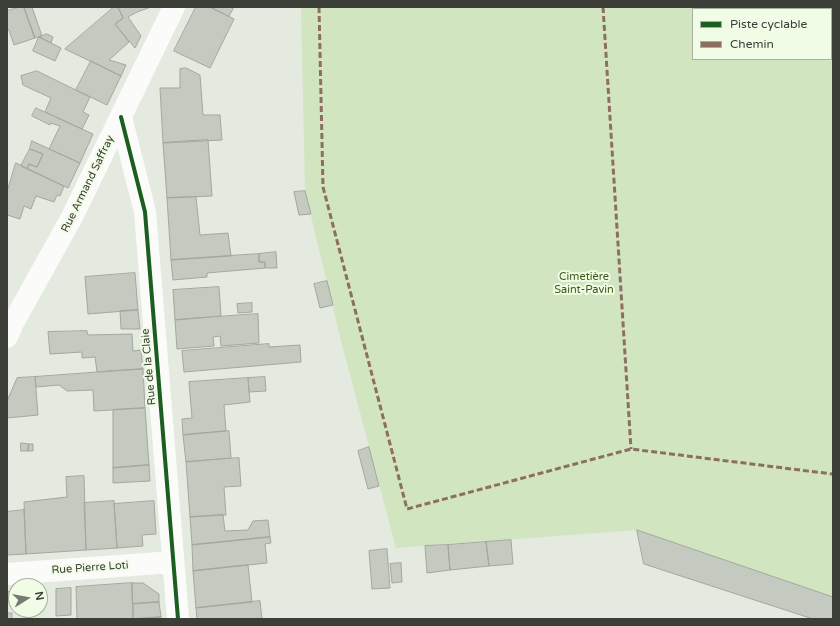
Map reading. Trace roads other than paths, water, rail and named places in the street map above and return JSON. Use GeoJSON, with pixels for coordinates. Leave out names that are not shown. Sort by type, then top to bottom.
{"type":"FeatureCollection","features":[{"type":"Feature","properties":{"kind":"street","name":"Rue Armand Saffray"},"geometry":{"type":"LineString","coordinates":[[10,330],[72,217],[174,7]]}},
{"type":"Feature","properties":{"kind":"street","name":"Rue de la Claie"},"geometry":{"type":"LineString","coordinates":[[121,117],[145,212],[178,619]]}},
{"type":"Feature","properties":{"kind":"street"},"geometry":{"type":"LineString","coordinates":[[7,302],[10,330]]}},
{"type":"Feature","properties":{"kind":"street","name":"Rue Pierre Loti"},"geometry":{"type":"LineString","coordinates":[[7,574],[173,562]]}},
{"type":"Feature","properties":{"kind":"park label","name":"Cimetière Saint-Pavin"},"geometry":{"type":"Point","coordinates":[584,283]}}]}
